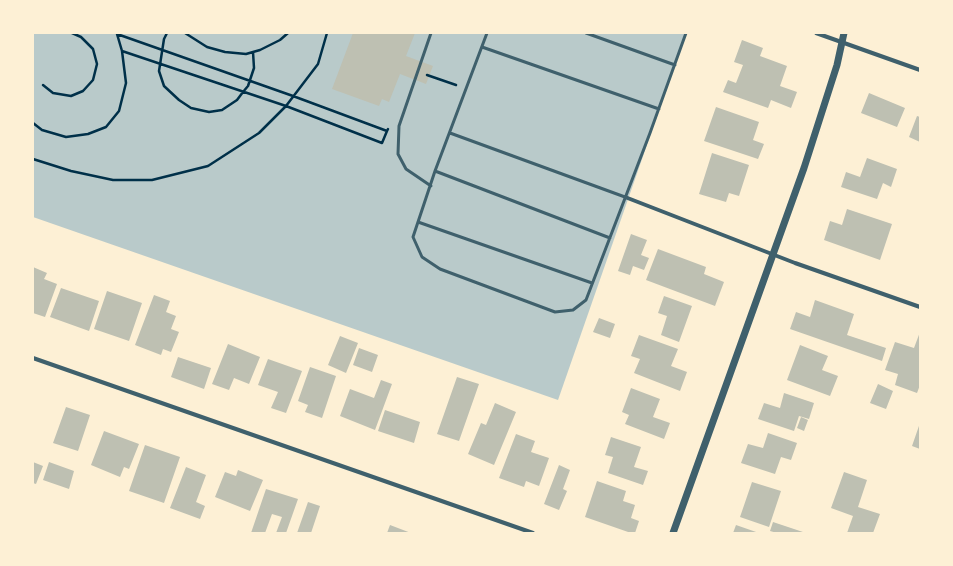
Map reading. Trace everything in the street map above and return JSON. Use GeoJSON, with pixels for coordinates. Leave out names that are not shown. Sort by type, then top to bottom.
{"type":"FeatureCollection","features":[{"type":"Feature","properties":{"kind":"street"},"geometry":{"type":"LineString","coordinates":[[816,33],[920,70]]}},
{"type":"Feature","properties":{"kind":"street"},"geometry":{"type":"LineString","coordinates":[[674,533],[772,254],[804,168],[837,65],[844,33]]}},
{"type":"Feature","properties":{"kind":"street"},"geometry":{"type":"LineString","coordinates":[[625,197],[772,254],[920,307]]}},
{"type":"Feature","properties":{"kind":"street"},"geometry":{"type":"LineString","coordinates":[[33,358],[533,533]]}},
{"type":"Feature","properties":{"kind":"lane"},"geometry":{"type":"LineString","coordinates":[[431,186],[406,169],[398,154],[399,126],[432,33]]}},
{"type":"Feature","properties":{"kind":"lane"},"geometry":{"type":"LineString","coordinates":[[487,33],[413,237],[422,258],[440,269],[554,312],[573,310],[586,300],[659,109],[686,33]]}},
{"type":"Feature","properties":{"kind":"lane"},"geometry":{"type":"LineString","coordinates":[[586,33],[675,65]]}},
{"type":"Feature","properties":{"kind":"lane"},"geometry":{"type":"LineString","coordinates":[[482,47],[659,109]]}},
{"type":"Feature","properties":{"kind":"lane"},"geometry":{"type":"LineString","coordinates":[[450,133],[625,197]]}},
{"type":"Feature","properties":{"kind":"lane"},"geometry":{"type":"LineString","coordinates":[[436,171],[610,238]]}},
{"type":"Feature","properties":{"kind":"lane"},"geometry":{"type":"LineString","coordinates":[[418,222],[592,283]]}},
{"type":"Feature","properties":{"kind":"path"},"geometry":{"type":"LineString","coordinates":[[43,85],[54,93],[71,96],[83,91],[93,80],[97,64],[93,49],[81,37],[72,33]]}},
{"type":"Feature","properties":{"kind":"path"},"geometry":{"type":"LineString","coordinates":[[168,33],[164,38],[159,71],[164,86],[179,100],[191,108],[209,112],[222,110],[237,100],[250,81],[254,68],[253,52]]}},
{"type":"Feature","properties":{"kind":"path"},"geometry":{"type":"LineString","coordinates":[[185,33],[207,47],[225,52],[246,54],[260,50],[280,40],[288,33]]}},
{"type":"Feature","properties":{"kind":"path"},"geometry":{"type":"LineString","coordinates":[[33,159],[71,171],[113,180],[152,180],[208,166],[259,133],[286,106],[318,64],[327,33]]}},
{"type":"Feature","properties":{"kind":"path"},"geometry":{"type":"LineString","coordinates":[[116,34],[293,96],[387,131]]}},
{"type":"Feature","properties":{"kind":"path"},"geometry":{"type":"LineString","coordinates":[[33,123],[42,130],[66,137],[88,134],[106,126],[119,111],[126,83],[122,51],[116,34]]}},
{"type":"Feature","properties":{"kind":"path"},"geometry":{"type":"LineString","coordinates":[[122,51],[286,106],[382,143],[389,125]]}},
{"type":"Feature","properties":{"kind":"path"},"geometry":{"type":"LineString","coordinates":[[418,72],[466,89]]}},
{"type":"Feature","properties":{"kind":"shaded area"},"geometry":{"type":"Polygon","coordinates":[[[33,33],[686,33],[558,400],[33,217],[33,33]]]}},
{"type":"Feature","properties":{"kind":"building"},"geometry":{"type":"Polygon","coordinates":[[[353,33],[415,33],[406,56],[433,66],[426,84],[400,74],[389,102],[382,99],[379,106],[332,89],[353,33]]]}},
{"type":"Feature","properties":{"kind":"building"},"geometry":{"type":"Polygon","coordinates":[[[742,40],[763,48],[760,56],[787,66],[780,86],[797,92],[791,108],[771,100],[768,108],[723,92],[728,80],[736,83],[743,65],[734,62],[742,40]]]}},
{"type":"Feature","properties":{"kind":"building"},"geometry":{"type":"Polygon","coordinates":[[[869,93],[905,108],[897,127],[861,113],[869,93]]]}},
{"type":"Feature","properties":{"kind":"building"},"geometry":{"type":"Polygon","coordinates":[[[716,107],[759,122],[753,140],[764,144],[758,159],[704,141],[716,107]]]}},
{"type":"Feature","properties":{"kind":"building"},"geometry":{"type":"Polygon","coordinates":[[[917,116],[920,117],[920,142],[909,137],[917,116]]]}},
{"type":"Feature","properties":{"kind":"building"},"geometry":{"type":"Polygon","coordinates":[[[712,153],[749,165],[739,196],[729,193],[726,202],[699,194],[712,153]]]}},
{"type":"Feature","properties":{"kind":"building"},"geometry":{"type":"Polygon","coordinates":[[[867,158],[897,169],[891,187],[883,183],[877,199],[841,187],[846,172],[860,177],[867,158]]]}},
{"type":"Feature","properties":{"kind":"building"},"geometry":{"type":"Polygon","coordinates":[[[847,209],[892,224],[880,260],[824,240],[830,221],[842,225],[847,209]]]}},
{"type":"Feature","properties":{"kind":"building"},"geometry":{"type":"Polygon","coordinates":[[[631,234],[647,240],[641,255],[649,258],[644,270],[633,266],[630,275],[618,271],[631,234]]]}},
{"type":"Feature","properties":{"kind":"building"},"geometry":{"type":"Polygon","coordinates":[[[658,249],[706,267],[704,274],[724,282],[715,306],[646,280],[658,249]]]}},
{"type":"Feature","properties":{"kind":"building"},"geometry":{"type":"Polygon","coordinates":[[[33,267],[47,273],[44,279],[57,284],[45,317],[33,313],[33,267]]]}},
{"type":"Feature","properties":{"kind":"building"},"geometry":{"type":"Polygon","coordinates":[[[61,288],[99,301],[89,331],[50,317],[61,288]]]}},
{"type":"Feature","properties":{"kind":"building"},"geometry":{"type":"Polygon","coordinates":[[[107,291],[142,303],[129,341],[94,329],[107,291]]]}},
{"type":"Feature","properties":{"kind":"building"},"geometry":{"type":"Polygon","coordinates":[[[154,295],[170,301],[166,312],[176,316],[171,329],[179,332],[171,352],[163,349],[161,355],[135,345],[154,295]]]}},
{"type":"Feature","properties":{"kind":"building"},"geometry":{"type":"Polygon","coordinates":[[[664,296],[692,306],[679,342],[661,335],[667,316],[658,313],[664,296]]]}},
{"type":"Feature","properties":{"kind":"building"},"geometry":{"type":"Polygon","coordinates":[[[815,300],[854,314],[847,335],[886,348],[882,361],[790,329],[796,312],[810,317],[815,300]]]}},
{"type":"Feature","properties":{"kind":"building"},"geometry":{"type":"Polygon","coordinates":[[[599,318],[615,324],[610,338],[593,332],[599,318]]]}},
{"type":"Feature","properties":{"kind":"building"},"geometry":{"type":"Polygon","coordinates":[[[920,332],[920,385],[917,393],[895,385],[898,374],[885,370],[895,342],[914,348],[920,332]]]}},
{"type":"Feature","properties":{"kind":"building"},"geometry":{"type":"Polygon","coordinates":[[[639,335],[678,349],[671,366],[687,372],[680,391],[634,373],[640,359],[631,356],[639,335]]]}},
{"type":"Feature","properties":{"kind":"building"},"geometry":{"type":"Polygon","coordinates":[[[340,336],[358,343],[346,373],[328,365],[340,336]]]}},
{"type":"Feature","properties":{"kind":"building"},"geometry":{"type":"Polygon","coordinates":[[[228,344],[260,357],[249,384],[234,378],[229,390],[212,384],[228,344]]]}},
{"type":"Feature","properties":{"kind":"building"},"geometry":{"type":"Polygon","coordinates":[[[800,345],[828,356],[822,370],[838,376],[830,396],[787,380],[800,345]]]}},
{"type":"Feature","properties":{"kind":"building"},"geometry":{"type":"Polygon","coordinates":[[[359,348],[378,355],[372,372],[353,365],[359,348]]]}},
{"type":"Feature","properties":{"kind":"building"},"geometry":{"type":"Polygon","coordinates":[[[178,357],[211,368],[204,389],[171,377],[178,357]]]}},
{"type":"Feature","properties":{"kind":"building"},"geometry":{"type":"Polygon","coordinates":[[[268,359],[302,371],[286,413],[271,408],[278,392],[258,385],[268,359]]]}},
{"type":"Feature","properties":{"kind":"building"},"geometry":{"type":"Polygon","coordinates":[[[310,367],[336,376],[322,418],[305,412],[308,405],[298,401],[310,367]]]}},
{"type":"Feature","properties":{"kind":"building"},"geometry":{"type":"Polygon","coordinates":[[[457,377],[479,384],[459,441],[437,434],[457,377]]]}},
{"type":"Feature","properties":{"kind":"building"},"geometry":{"type":"Polygon","coordinates":[[[381,380],[392,384],[375,430],[340,416],[350,389],[374,398],[381,380]]]}},
{"type":"Feature","properties":{"kind":"building"},"geometry":{"type":"Polygon","coordinates":[[[878,384],[893,391],[886,409],[870,403],[878,384]]]}},
{"type":"Feature","properties":{"kind":"building"},"geometry":{"type":"Polygon","coordinates":[[[631,388],[660,399],[653,417],[670,423],[664,439],[625,424],[629,415],[622,412],[631,388]]]}},
{"type":"Feature","properties":{"kind":"building"},"geometry":{"type":"Polygon","coordinates":[[[784,393],[814,403],[809,419],[799,416],[794,431],[758,419],[764,403],[780,408],[784,393]]]}},
{"type":"Feature","properties":{"kind":"building"},"geometry":{"type":"Polygon","coordinates":[[[495,403],[516,412],[494,465],[468,454],[481,423],[486,425],[495,403]]]}},
{"type":"Feature","properties":{"kind":"building"},"geometry":{"type":"Polygon","coordinates":[[[66,407],[90,415],[78,451],[53,443],[66,407]]]}},
{"type":"Feature","properties":{"kind":"building"},"geometry":{"type":"Polygon","coordinates":[[[385,410],[420,422],[414,443],[378,431],[385,410]]]}},
{"type":"Feature","properties":{"kind":"building"},"geometry":{"type":"Polygon","coordinates":[[[801,417],[808,420],[804,431],[797,428],[801,417]]]}},
{"type":"Feature","properties":{"kind":"building"},"geometry":{"type":"Polygon","coordinates":[[[920,423],[920,449],[912,446],[920,423]]]}},
{"type":"Feature","properties":{"kind":"building"},"geometry":{"type":"Polygon","coordinates":[[[104,431],[139,444],[129,469],[124,467],[120,477],[91,465],[104,431]]]}},
{"type":"Feature","properties":{"kind":"building"},"geometry":{"type":"Polygon","coordinates":[[[768,433],[797,443],[791,460],[781,457],[775,474],[741,463],[748,444],[763,448],[768,433]]]}},
{"type":"Feature","properties":{"kind":"building"},"geometry":{"type":"Polygon","coordinates":[[[516,434],[535,441],[531,452],[549,458],[539,486],[526,481],[524,487],[499,478],[516,434]]]}},
{"type":"Feature","properties":{"kind":"building"},"geometry":{"type":"Polygon","coordinates":[[[611,437],[641,447],[634,467],[648,471],[643,485],[608,473],[613,457],[605,455],[611,437]]]}},
{"type":"Feature","properties":{"kind":"building"},"geometry":{"type":"Polygon","coordinates":[[[145,445],[180,457],[164,503],[129,491],[145,445]]]}},
{"type":"Feature","properties":{"kind":"building"},"geometry":{"type":"Polygon","coordinates":[[[33,462],[43,466],[36,484],[33,483],[33,462]]]}},
{"type":"Feature","properties":{"kind":"building"},"geometry":{"type":"Polygon","coordinates":[[[49,462],[74,471],[69,489],[43,480],[49,462]]]}},
{"type":"Feature","properties":{"kind":"building"},"geometry":{"type":"Polygon","coordinates":[[[559,465],[570,470],[563,489],[567,491],[559,510],[544,504],[559,465]]]}},
{"type":"Feature","properties":{"kind":"building"},"geometry":{"type":"Polygon","coordinates":[[[186,467],[206,475],[196,502],[205,506],[200,519],[170,508],[186,467]]]}},
{"type":"Feature","properties":{"kind":"building"},"geometry":{"type":"Polygon","coordinates":[[[238,470],[263,480],[250,511],[215,497],[225,472],[236,476],[238,470]]]}},
{"type":"Feature","properties":{"kind":"building"},"geometry":{"type":"Polygon","coordinates":[[[844,472],[867,480],[858,507],[880,514],[873,533],[847,533],[853,516],[831,508],[844,472]]]}},
{"type":"Feature","properties":{"kind":"building"},"geometry":{"type":"Polygon","coordinates":[[[597,481],[626,491],[623,501],[635,505],[631,518],[639,521],[635,533],[631,533],[585,517],[597,481]]]}},
{"type":"Feature","properties":{"kind":"building"},"geometry":{"type":"Polygon","coordinates":[[[752,482],[781,491],[769,527],[740,517],[752,482]]]}},
{"type":"Feature","properties":{"kind":"building"},"geometry":{"type":"Polygon","coordinates":[[[266,489],[298,499],[286,533],[276,533],[282,517],[272,514],[265,533],[251,533],[266,489]]]}},
{"type":"Feature","properties":{"kind":"building"},"geometry":{"type":"Polygon","coordinates":[[[308,502],[320,506],[311,533],[297,533],[308,502]]]}},
{"type":"Feature","properties":{"kind":"building"},"geometry":{"type":"Polygon","coordinates":[[[773,522],[806,533],[777,533],[770,531],[773,522]]]}},
{"type":"Feature","properties":{"kind":"building"},"geometry":{"type":"Polygon","coordinates":[[[390,525],[411,533],[387,533],[390,525]]]}},
{"type":"Feature","properties":{"kind":"building"},"geometry":{"type":"Polygon","coordinates":[[[736,525],[759,533],[733,533],[736,525]]]}}]}
